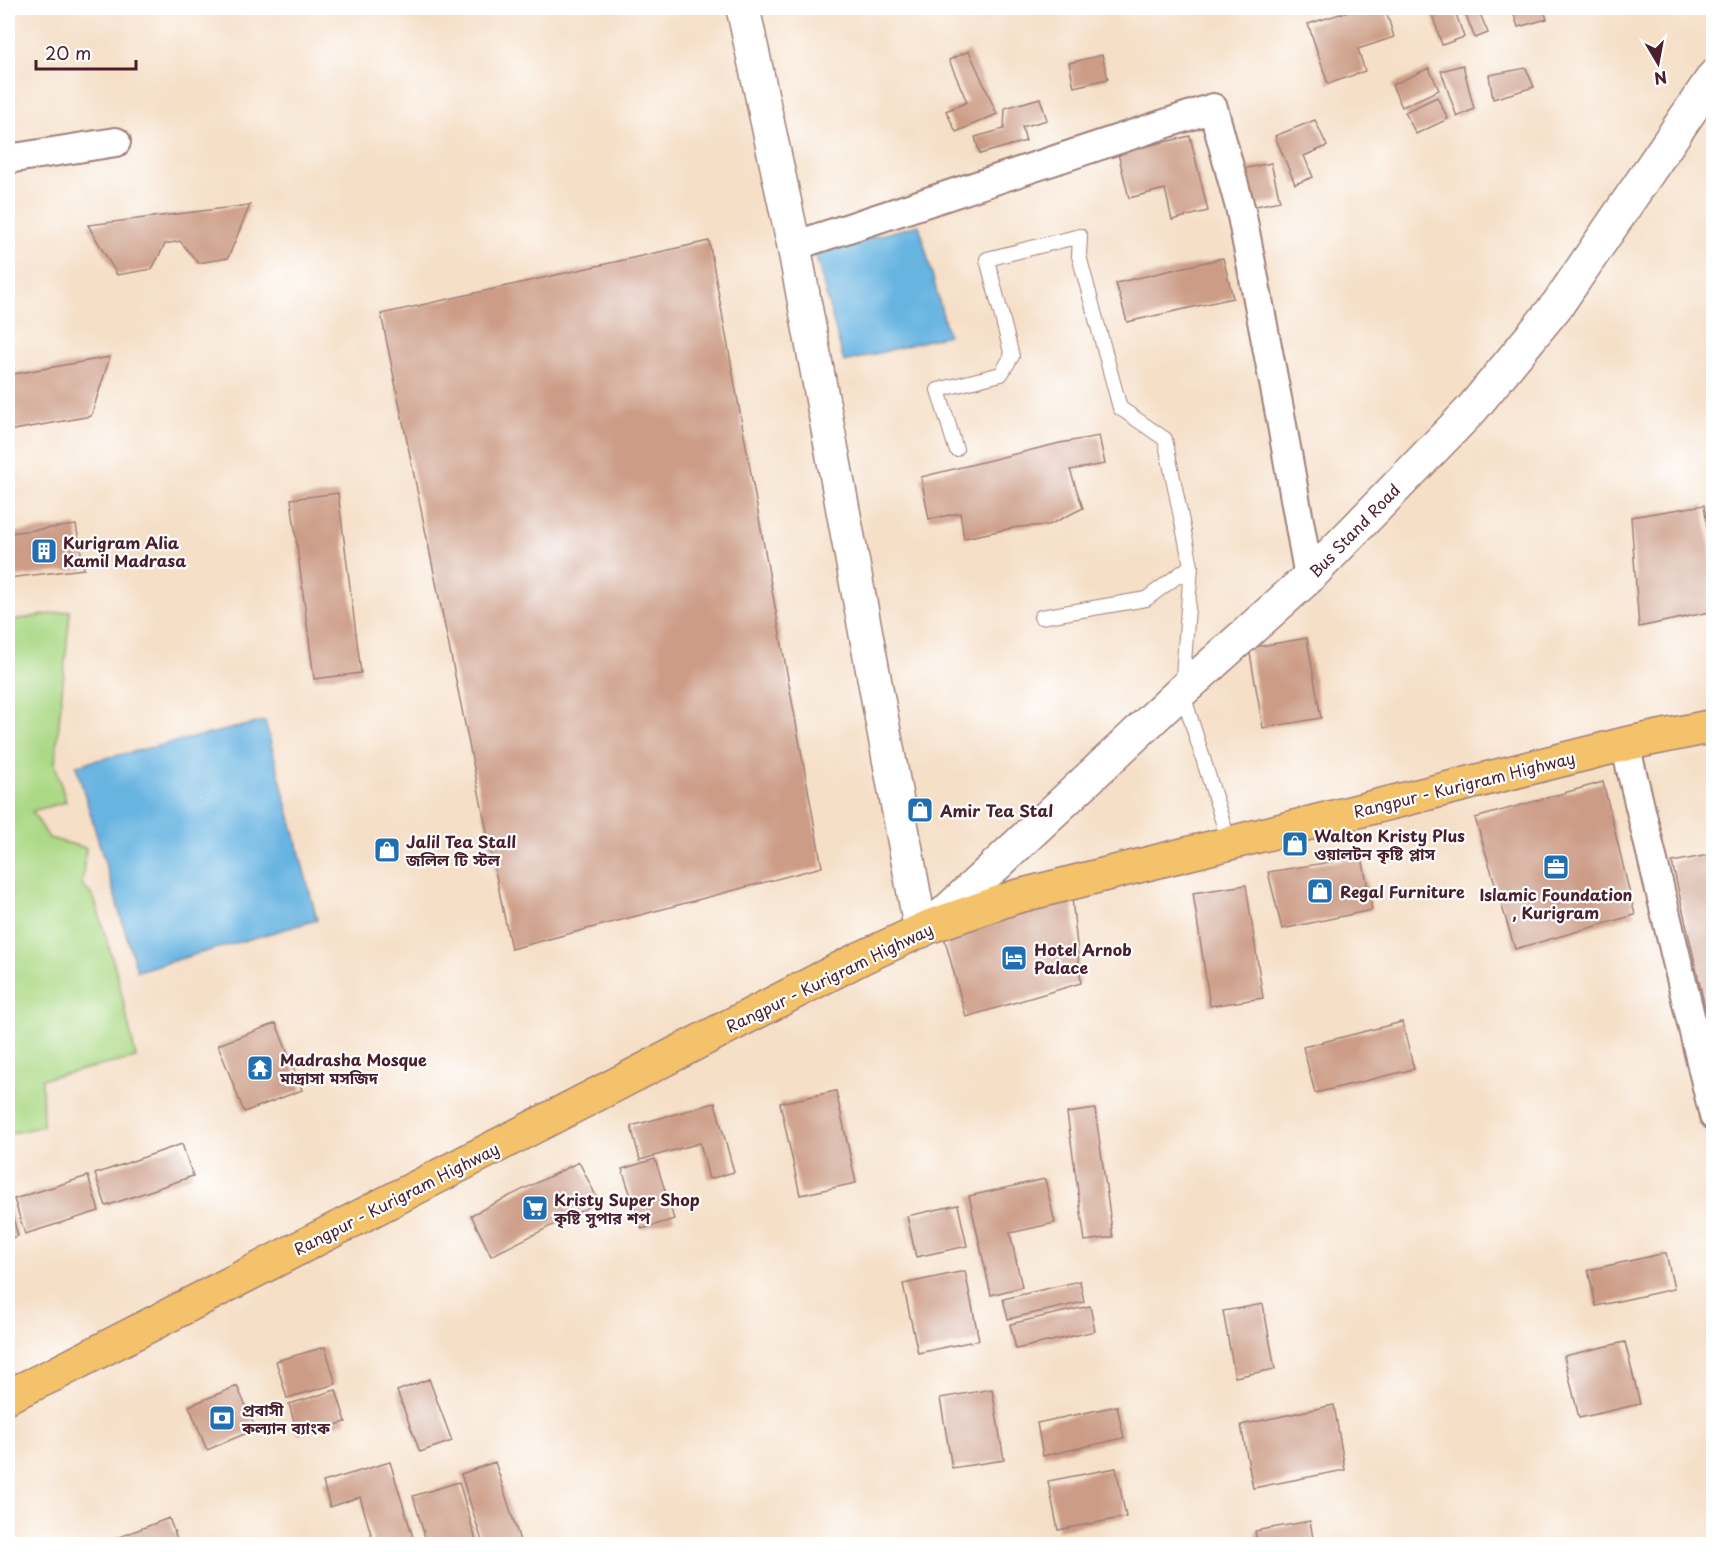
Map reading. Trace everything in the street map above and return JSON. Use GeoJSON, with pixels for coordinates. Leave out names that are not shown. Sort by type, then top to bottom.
{"type":"FeatureCollection","features":[{"type":"Feature","properties":{"kind":"highway","name":"Rangpur - Kurigram Highway"},"geometry":{"type":"LineString","coordinates":[[8,1396],[57,1373],[851,963],[926,929],[1015,897],[1625,744],[1713,726]]}},
{"type":"Feature","properties":{"kind":"street"},"geometry":{"type":"LineString","coordinates":[[743,8],[794,246],[926,929]]}},
{"type":"Feature","properties":{"kind":"street","name":"Bus Stand Road"},"geometry":{"type":"LineString","coordinates":[[926,929],[1182,691],[1309,577],[1472,410],[1558,304],[1713,76]]}},
{"type":"Feature","properties":{"kind":"street"},"geometry":{"type":"LineString","coordinates":[[794,246],[1213,108],[1240,211],[1309,577]]}},
{"type":"Feature","properties":{"kind":"street"},"geometry":{"type":"LineString","coordinates":[[8,159],[116,142]]}},
{"type":"Feature","properties":{"kind":"street"},"geometry":{"type":"LineString","coordinates":[[1625,744],[1713,1116]]}},
{"type":"Feature","properties":{"kind":"lane"},"geometry":{"type":"LineString","coordinates":[[956,449],[938,390],[1001,374],[1012,356],[987,259],[1080,236],[1079,256],[1120,408],[1165,439],[1191,566],[1182,691],[1229,842]]}},
{"type":"Feature","properties":{"kind":"lane"},"geometry":{"type":"LineString","coordinates":[[1041,617],[1146,599],[1191,566]]}},
{"type":"Feature","properties":{"kind":"green space"},"geometry":{"type":"Polygon","coordinates":[[[70,611],[55,764],[66,802],[32,811],[49,838],[86,848],[82,884],[94,898],[117,974],[136,1058],[42,1079],[43,1126],[8,1134],[8,621],[70,611]]]}},
{"type":"Feature","properties":{"kind":"water"},"geometry":{"type":"Polygon","coordinates":[[[919,225],[948,335],[844,362],[815,252],[919,225]]]}},
{"type":"Feature","properties":{"kind":"water"},"geometry":{"type":"Polygon","coordinates":[[[265,721],[317,920],[137,971],[76,765],[265,721]]]}},
{"type":"Feature","properties":{"kind":"building"},"geometry":{"type":"Polygon","coordinates":[[[1301,8],[1319,8],[1302,12],[1301,8]]]}},
{"type":"Feature","properties":{"kind":"building"},"geometry":{"type":"Polygon","coordinates":[[[1359,8],[1385,8],[1394,37],[1358,49],[1365,71],[1328,84],[1308,24],[1359,8]]]}},
{"type":"Feature","properties":{"kind":"building"},"geometry":{"type":"Polygon","coordinates":[[[1430,8],[1454,8],[1464,37],[1442,45],[1430,8]]]}},
{"type":"Feature","properties":{"kind":"building"},"geometry":{"type":"Polygon","coordinates":[[[1463,8],[1487,8],[1479,11],[1488,33],[1475,38],[1463,8]]]}},
{"type":"Feature","properties":{"kind":"building"},"geometry":{"type":"Polygon","coordinates":[[[1512,8],[1543,8],[1547,19],[1518,27],[1512,8]]]}},
{"type":"Feature","properties":{"kind":"building"},"geometry":{"type":"Polygon","coordinates":[[[969,51],[997,114],[956,132],[946,111],[967,102],[949,60],[969,51]]]}},
{"type":"Feature","properties":{"kind":"building"},"geometry":{"type":"Polygon","coordinates":[[[1102,55],[1108,79],[1074,87],[1069,63],[1102,55]]]}},
{"type":"Feature","properties":{"kind":"building"},"geometry":{"type":"Polygon","coordinates":[[[1463,65],[1474,109],[1457,117],[1441,71],[1463,65]]]}},
{"type":"Feature","properties":{"kind":"building"},"geometry":{"type":"Polygon","coordinates":[[[1429,68],[1439,90],[1402,107],[1392,85],[1429,68]]]}},
{"type":"Feature","properties":{"kind":"building"},"geometry":{"type":"Polygon","coordinates":[[[1526,68],[1534,87],[1493,99],[1489,75],[1526,68]]]}},
{"type":"Feature","properties":{"kind":"building"},"geometry":{"type":"Polygon","coordinates":[[[1437,97],[1448,119],[1416,134],[1405,112],[1437,97]]]}},
{"type":"Feature","properties":{"kind":"building"},"geometry":{"type":"Polygon","coordinates":[[[1040,98],[1047,120],[1022,127],[1026,141],[980,154],[975,137],[1004,129],[1005,108],[1040,98]]]}},
{"type":"Feature","properties":{"kind":"building"},"geometry":{"type":"Polygon","coordinates":[[[1315,120],[1327,146],[1304,156],[1313,177],[1295,184],[1275,136],[1315,120]]]}},
{"type":"Feature","properties":{"kind":"building"},"geometry":{"type":"Polygon","coordinates":[[[1190,136],[1208,211],[1172,220],[1165,189],[1129,198],[1118,153],[1190,136]]]}},
{"type":"Feature","properties":{"kind":"building"},"geometry":{"type":"Polygon","coordinates":[[[1271,163],[1280,201],[1251,207],[1242,169],[1271,163]]]}},
{"type":"Feature","properties":{"kind":"building"},"geometry":{"type":"Polygon","coordinates":[[[250,205],[228,258],[198,263],[180,241],[165,244],[152,269],[117,275],[88,225],[250,205]]]}},
{"type":"Feature","properties":{"kind":"building"},"geometry":{"type":"Polygon","coordinates":[[[709,241],[822,867],[511,949],[381,314],[709,241]]]}},
{"type":"Feature","properties":{"kind":"building"},"geometry":{"type":"Polygon","coordinates":[[[1223,258],[1233,298],[1127,322],[1116,283],[1223,258]]]}},
{"type":"Feature","properties":{"kind":"building"},"geometry":{"type":"Polygon","coordinates":[[[110,357],[91,416],[8,431],[8,375],[110,357]]]}},
{"type":"Feature","properties":{"kind":"building"},"geometry":{"type":"Polygon","coordinates":[[[1099,436],[1105,464],[1070,470],[1083,508],[1049,525],[1018,527],[964,538],[960,513],[929,519],[921,477],[1060,443],[1099,436]]]}},
{"type":"Feature","properties":{"kind":"building"},"geometry":{"type":"Polygon","coordinates":[[[338,493],[361,673],[314,679],[291,499],[338,493]]]}},
{"type":"Feature","properties":{"kind":"building"},"geometry":{"type":"Polygon","coordinates":[[[1704,505],[1714,578],[1714,611],[1639,627],[1631,517],[1704,505]]]}},
{"type":"Feature","properties":{"kind":"building","name":"Kurigram Alia Kamil Madrasa"},"geometry":{"type":"Polygon","coordinates":[[[76,525],[84,569],[8,578],[8,533],[76,525]]]}},
{"type":"Feature","properties":{"kind":"building"},"geometry":{"type":"Polygon","coordinates":[[[1307,638],[1321,718],[1263,728],[1249,648],[1307,638]]]}},
{"type":"Feature","properties":{"kind":"building","name":"Islamic Foundation , Kurigram"},"geometry":{"type":"Polygon","coordinates":[[[1603,782],[1635,915],[1515,949],[1475,818],[1603,782]]]}},
{"type":"Feature","properties":{"kind":"building"},"geometry":{"type":"Polygon","coordinates":[[[1714,854],[1714,1023],[1709,1025],[1672,862],[1714,854]]]}},
{"type":"Feature","properties":{"kind":"building","name":"Regal Furniture"},"geometry":{"type":"Polygon","coordinates":[[[1362,857],[1372,910],[1282,929],[1268,872],[1362,857]]]}},
{"type":"Feature","properties":{"kind":"building"},"geometry":{"type":"Polygon","coordinates":[[[1246,885],[1263,998],[1210,1006],[1193,893],[1246,885]]]}},
{"type":"Feature","properties":{"kind":"building","name":"Hotel Arnob Palace"},"geometry":{"type":"Polygon","coordinates":[[[1072,898],[1081,983],[966,1017],[943,933],[1072,898]]]}},
{"type":"Feature","properties":{"kind":"building"},"geometry":{"type":"Polygon","coordinates":[[[1402,1022],[1414,1069],[1315,1093],[1303,1047],[1402,1022]]]}},
{"type":"Feature","properties":{"kind":"building","name":"Madrasha Mosque মাদ্রাসা মসজিদ"},"geometry":{"type":"Polygon","coordinates":[[[276,1023],[302,1090],[244,1112],[218,1045],[276,1023]]]}},
{"type":"Feature","properties":{"kind":"building"},"geometry":{"type":"Polygon","coordinates":[[[836,1091],[856,1183],[800,1195],[780,1103],[836,1091]]]}},
{"type":"Feature","properties":{"kind":"building"},"geometry":{"type":"Polygon","coordinates":[[[715,1103],[734,1172],[709,1179],[700,1143],[640,1160],[631,1126],[715,1103]]]}},
{"type":"Feature","properties":{"kind":"building"},"geometry":{"type":"Polygon","coordinates":[[[1095,1109],[1113,1237],[1085,1241],[1067,1113],[1095,1109]]]}},
{"type":"Feature","properties":{"kind":"building"},"geometry":{"type":"Polygon","coordinates":[[[182,1144],[193,1176],[106,1206],[95,1174],[182,1144]]]}},
{"type":"Feature","properties":{"kind":"building"},"geometry":{"type":"Polygon","coordinates":[[[655,1159],[674,1219],[642,1229],[622,1169],[655,1159]]]}},
{"type":"Feature","properties":{"kind":"building","name":"Kristy Super Shop কৃষ্টি সুপার শপ"},"geometry":{"type":"Polygon","coordinates":[[[579,1162],[599,1202],[491,1256],[471,1215],[579,1162]]]}},
{"type":"Feature","properties":{"kind":"building"},"geometry":{"type":"Polygon","coordinates":[[[88,1176],[99,1211],[25,1234],[14,1199],[88,1176]]]}},
{"type":"Feature","properties":{"kind":"building"},"geometry":{"type":"Polygon","coordinates":[[[1045,1179],[1055,1223],[1010,1233],[1022,1287],[991,1295],[969,1196],[1045,1179]]]}},
{"type":"Feature","properties":{"kind":"building"},"geometry":{"type":"Polygon","coordinates":[[[8,1199],[18,1236],[8,1239],[8,1199]]]}},
{"type":"Feature","properties":{"kind":"building"},"geometry":{"type":"Polygon","coordinates":[[[958,1205],[967,1246],[916,1257],[907,1216],[958,1205]]]}},
{"type":"Feature","properties":{"kind":"building"},"geometry":{"type":"Polygon","coordinates":[[[1666,1253],[1674,1289],[1596,1306],[1588,1270],[1666,1253]]]}},
{"type":"Feature","properties":{"kind":"building"},"geometry":{"type":"Polygon","coordinates":[[[965,1271],[979,1340],[918,1353],[903,1284],[965,1271]]]}},
{"type":"Feature","properties":{"kind":"building"},"geometry":{"type":"Polygon","coordinates":[[[1080,1281],[1084,1302],[1008,1319],[1003,1299],[1080,1281]]]}},
{"type":"Feature","properties":{"kind":"building"},"geometry":{"type":"Polygon","coordinates":[[[1263,1304],[1275,1369],[1235,1377],[1223,1311],[1263,1304]]]}},
{"type":"Feature","properties":{"kind":"building"},"geometry":{"type":"Polygon","coordinates":[[[1090,1306],[1095,1331],[1016,1349],[1010,1324],[1090,1306]]]}},
{"type":"Feature","properties":{"kind":"building"},"geometry":{"type":"Polygon","coordinates":[[[1625,1342],[1640,1404],[1579,1418],[1564,1356],[1625,1342]]]}},
{"type":"Feature","properties":{"kind":"building"},"geometry":{"type":"Polygon","coordinates":[[[325,1347],[336,1384],[287,1398],[276,1361],[325,1347]]]}},
{"type":"Feature","properties":{"kind":"building"},"geometry":{"type":"Polygon","coordinates":[[[429,1379],[452,1441],[420,1452],[397,1391],[429,1379]]]}},
{"type":"Feature","properties":{"kind":"building","name":"প্রবাসী কল্যান ব্যাংক"},"geometry":{"type":"Polygon","coordinates":[[[237,1386],[256,1429],[207,1450],[189,1406],[237,1386]]]}},
{"type":"Feature","properties":{"kind":"building"},"geometry":{"type":"Polygon","coordinates":[[[992,1389],[1004,1460],[952,1468],[940,1398],[992,1389]]]}},
{"type":"Feature","properties":{"kind":"building"},"geometry":{"type":"Polygon","coordinates":[[[336,1390],[346,1422],[298,1435],[289,1404],[336,1390]]]}},
{"type":"Feature","properties":{"kind":"building"},"geometry":{"type":"Polygon","coordinates":[[[1334,1405],[1345,1470],[1253,1488],[1241,1425],[1334,1405]]]}},
{"type":"Feature","properties":{"kind":"building"},"geometry":{"type":"Polygon","coordinates":[[[1117,1406],[1124,1438],[1043,1456],[1037,1423],[1117,1406]]]}},
{"type":"Feature","properties":{"kind":"building"},"geometry":{"type":"Polygon","coordinates":[[[390,1462],[415,1544],[374,1544],[360,1497],[330,1507],[323,1482],[390,1462]]]}},
{"type":"Feature","properties":{"kind":"building"},"geometry":{"type":"Polygon","coordinates":[[[495,1462],[521,1544],[483,1544],[461,1474],[495,1462]]]}},
{"type":"Feature","properties":{"kind":"building"},"geometry":{"type":"Polygon","coordinates":[[[1116,1468],[1126,1517],[1058,1530],[1048,1481],[1116,1468]]]}},
{"type":"Feature","properties":{"kind":"building"},"geometry":{"type":"Polygon","coordinates":[[[459,1482],[477,1544],[427,1544],[413,1496],[459,1482]]]}},
{"type":"Feature","properties":{"kind":"building"},"geometry":{"type":"Polygon","coordinates":[[[169,1518],[179,1544],[116,1544],[114,1539],[169,1518]]]}},
{"type":"Feature","properties":{"kind":"building"},"geometry":{"type":"Polygon","coordinates":[[[1310,1521],[1314,1544],[1257,1544],[1255,1531],[1310,1521]]]}},
{"type":"Feature","properties":{"kind":"place","name":"Kurigram Alia Kamil Madrasa"},"geometry":{"type":"Point","coordinates":[44,551]}},
{"type":"Feature","properties":{"kind":"place","name":"Amir Tea Stal"},"geometry":{"type":"Point","coordinates":[920,810]}},
{"type":"Feature","properties":{"kind":"place","name":"Walton Kristy Plus ওয়ালটন কৃষ্টি প্লাস"},"geometry":{"type":"Point","coordinates":[1295,844]}},
{"type":"Feature","properties":{"kind":"place","name":"Jalil Tea Stall জলিল টি স্টল"},"geometry":{"type":"Point","coordinates":[387,850]}},
{"type":"Feature","properties":{"kind":"place","name":"Islamic Foundation , Kurigram"},"geometry":{"type":"Point","coordinates":[1556,867]}},
{"type":"Feature","properties":{"kind":"place","name":"Regal Furniture"},"geometry":{"type":"Point","coordinates":[1320,891]}},
{"type":"Feature","properties":{"kind":"place","name":"Hotel Arnob Palace"},"geometry":{"type":"Point","coordinates":[1014,958]}},
{"type":"Feature","properties":{"kind":"place","name":"Madrasha Mosque মাদ্রাসা মসজিদ"},"geometry":{"type":"Point","coordinates":[260,1068]}},
{"type":"Feature","properties":{"kind":"place","name":"Kristy Super Shop কৃষ্টি সুপার শপ"},"geometry":{"type":"Point","coordinates":[535,1208]}},
{"type":"Feature","properties":{"kind":"place","name":"প্রবাসী কল্যান ব্যাংক"},"geometry":{"type":"Point","coordinates":[222,1418]}}]}
